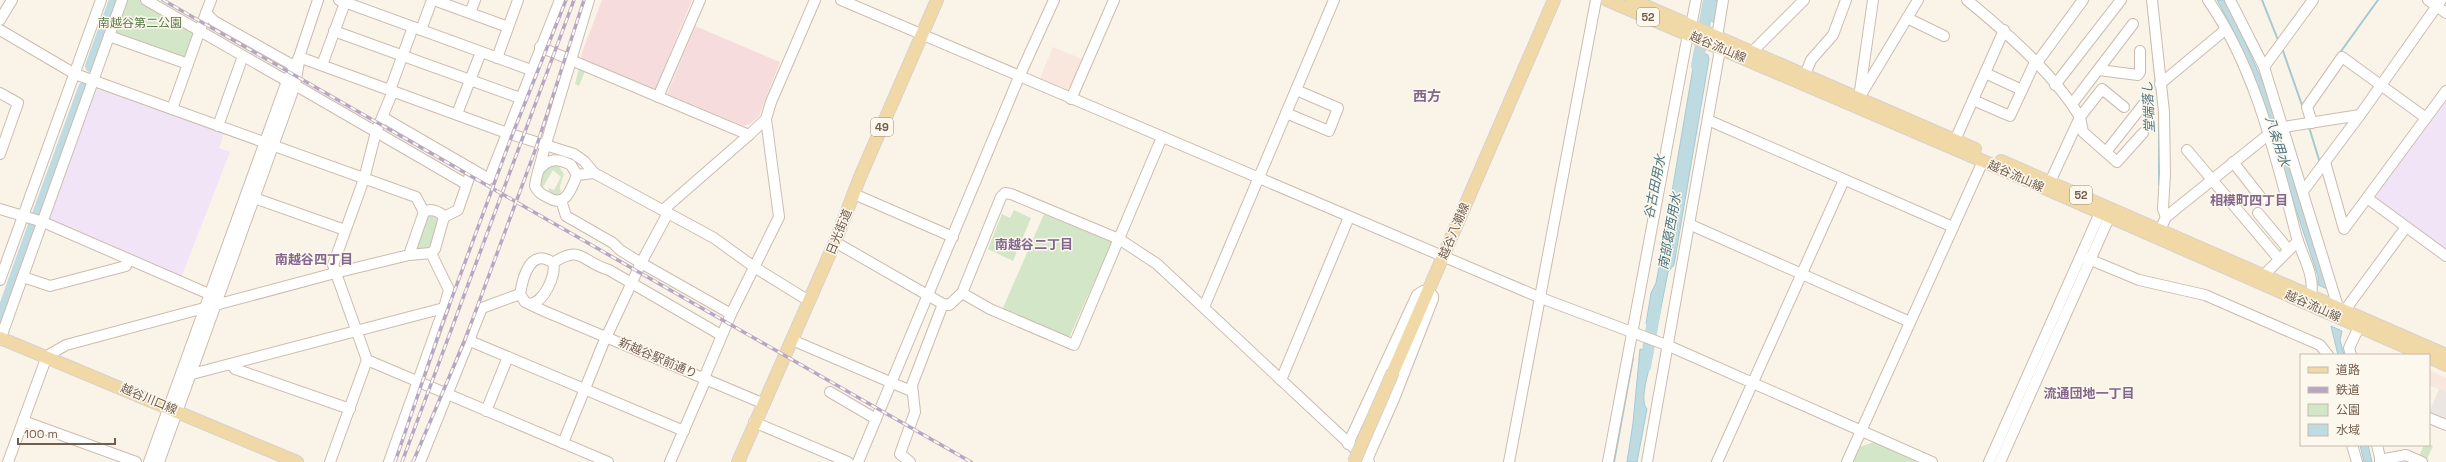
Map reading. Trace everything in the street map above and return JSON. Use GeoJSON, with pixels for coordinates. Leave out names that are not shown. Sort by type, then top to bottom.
{"type":"FeatureCollection","features":[{"type":"Feature","properties":{"kind":"main road","name":"日光街道"},"geometry":{"type":"LineString","coordinates":[[738,462],[762,403],[810,301],[937,0]]}},
{"type":"Feature","properties":{"kind":"main road","name":"越谷八潮線"},"geometry":{"type":"LineString","coordinates":[[1354,462],[1554,0]]}},
{"type":"Feature","properties":{"kind":"main road","name":"越谷流山線"},"geometry":{"type":"LineString","coordinates":[[1607,0],[1690,30],[1954,144],[2050,182],[2107,211],[2358,327],[2422,354]]}},
{"type":"Feature","properties":{"kind":"main road","name":"越谷流山線"},"geometry":{"type":"LineString","coordinates":[[1632,0],[1690,30]]}},
{"type":"Feature","properties":{"kind":"main road","name":"越谷流山線"},"geometry":{"type":"LineString","coordinates":[[1718,42],[1752,52],[1859,98],[1954,144],[1983,161],[2107,211],[2160,230],[2342,309],[2445,358]]}},
{"type":"Feature","properties":{"kind":"main road","name":"越谷川口線"},"geometry":{"type":"LineString","coordinates":[[0,338],[47,356],[297,462]]}},
{"type":"Feature","properties":{"kind":"main road","name":"越谷流山線"},"geometry":{"type":"LineString","coordinates":[[2430,357],[2445,358]]}},
{"type":"Feature","properties":{"kind":"street"},"geometry":{"type":"LineString","coordinates":[[0,20],[12,0]]}},
{"type":"Feature","properties":{"kind":"street"},"geometry":{"type":"LineString","coordinates":[[0,280],[101,0]]}},
{"type":"Feature","properties":{"kind":"street"},"geometry":{"type":"LineString","coordinates":[[0,338],[122,0]]}},
{"type":"Feature","properties":{"kind":"street"},"geometry":{"type":"LineString","coordinates":[[146,0],[466,184]]}},
{"type":"Feature","properties":{"kind":"street"},"geometry":{"type":"LineString","coordinates":[[172,109],[210,0]]}},
{"type":"Feature","properties":{"kind":"street"},"geometry":{"type":"LineString","coordinates":[[159,462],[173,409],[204,308],[269,144],[318,0]]}},
{"type":"Feature","properties":{"kind":"street"},"geometry":{"type":"LineString","coordinates":[[330,462],[367,360],[333,265],[364,179],[376,132],[384,118],[402,56],[433,0],[508,27]]}},
{"type":"Feature","properties":{"kind":"street"},"geometry":{"type":"LineString","coordinates":[[470,13],[475,0]]}},
{"type":"Feature","properties":{"kind":"street"},"geometry":{"type":"LineString","coordinates":[[497,58],[518,0]]}},
{"type":"Feature","properties":{"kind":"street"},"geometry":{"type":"LineString","coordinates":[[384,118],[489,179],[540,47],[560,0]]}},
{"type":"Feature","properties":{"kind":"street"},"geometry":{"type":"LineString","coordinates":[[577,175],[569,194],[561,200],[553,200],[537,191],[535,186],[538,171],[590,0]]}},
{"type":"Feature","properties":{"kind":"street"},"geometry":{"type":"LineString","coordinates":[[658,97],[700,0]]}},
{"type":"Feature","properties":{"kind":"street"},"geometry":{"type":"LineString","coordinates":[[670,462],[684,431],[721,335],[779,217],[766,119],[771,102],[815,0]]}},
{"type":"Feature","properties":{"kind":"street"},"geometry":{"type":"LineString","coordinates":[[841,0],[1258,179],[1541,298],[1669,346],[1932,462]]}},
{"type":"Feature","properties":{"kind":"street"},"geometry":{"type":"LineString","coordinates":[[858,462],[890,383],[1054,0]]}},
{"type":"Feature","properties":{"kind":"street"},"geometry":{"type":"LineString","coordinates":[[1071,99],[1114,0]]}},
{"type":"Feature","properties":{"kind":"street"},"geometry":{"type":"LineString","coordinates":[[1204,307],[1334,0]]}},
{"type":"Feature","properties":{"kind":"street"},"geometry":{"type":"LineString","coordinates":[[1509,462],[1596,0]]}},
{"type":"Feature","properties":{"kind":"street"},"geometry":{"type":"LineString","coordinates":[[1608,462],[1696,0]]}},
{"type":"Feature","properties":{"kind":"street"},"geometry":{"type":"LineString","coordinates":[[1648,462],[1691,225],[1708,120],[1723,0]]}},
{"type":"Feature","properties":{"kind":"street"},"geometry":{"type":"LineString","coordinates":[[1752,52],[1804,0]]}},
{"type":"Feature","properties":{"kind":"street"},"geometry":{"type":"LineString","coordinates":[[1805,75],[1811,60],[1833,35],[1846,0]]}},
{"type":"Feature","properties":{"kind":"street"},"geometry":{"type":"LineString","coordinates":[[1859,98],[1873,0]]}},
{"type":"Feature","properties":{"kind":"street"},"geometry":{"type":"LineString","coordinates":[[1859,98],[1918,0]]}},
{"type":"Feature","properties":{"kind":"street"},"geometry":{"type":"LineString","coordinates":[[1967,0],[2004,30],[2036,63],[2072,104],[2080,117],[2083,132],[2117,162],[2143,134]]}},
{"type":"Feature","properties":{"kind":"street"},"geometry":{"type":"LineString","coordinates":[[1973,100],[2010,116],[2036,63],[2083,0]]}},
{"type":"Feature","properties":{"kind":"street"},"geometry":{"type":"LineString","coordinates":[[2055,85],[2121,0]]}},
{"type":"Feature","properties":{"kind":"street"},"geometry":{"type":"LineString","coordinates":[[2152,0],[2165,144],[2163,208],[2166,217]]}},
{"type":"Feature","properties":{"kind":"street"},"geometry":{"type":"LineString","coordinates":[[2208,0],[2225,30],[2259,106],[2276,130],[2304,190],[2342,309]]}},
{"type":"Feature","properties":{"kind":"street"},"geometry":{"type":"LineString","coordinates":[[2230,0],[2264,67],[2298,241],[2313,284],[2311,296]]}},
{"type":"Feature","properties":{"kind":"street"},"geometry":{"type":"LineString","coordinates":[[2264,67],[2313,0]]}},
{"type":"Feature","properties":{"kind":"street"},"geometry":{"type":"LineString","coordinates":[[322,65],[343,1],[531,70]]}},
{"type":"Feature","properties":{"kind":"street"},"geometry":{"type":"LineString","coordinates":[[2304,190],[2360,115],[2435,2],[2446,13]]}},
{"type":"Feature","properties":{"kind":"street"},"geometry":{"type":"LineString","coordinates":[[206,13],[214,21],[294,66]]}},
{"type":"Feature","properties":{"kind":"street"},"geometry":{"type":"LineString","coordinates":[[1907,18],[1944,36]]}},
{"type":"Feature","properties":{"kind":"street"},"geometry":{"type":"LineString","coordinates":[[2072,104],[2133,24]]}},
{"type":"Feature","properties":{"kind":"street"},"geometry":{"type":"LineString","coordinates":[[0,30],[75,74],[416,197],[424,212],[409,255]]}},
{"type":"Feature","properties":{"kind":"street"},"geometry":{"type":"LineString","coordinates":[[1954,144],[2004,30]]}},
{"type":"Feature","properties":{"kind":"street"},"geometry":{"type":"LineString","coordinates":[[2160,84],[2225,30]]}},
{"type":"Feature","properties":{"kind":"street"},"geometry":{"type":"LineString","coordinates":[[334,31],[520,98]]}},
{"type":"Feature","properties":{"kind":"street"},"geometry":{"type":"LineString","coordinates":[[109,36],[188,64]]}},
{"type":"Feature","properties":{"kind":"street"},"geometry":{"type":"LineString","coordinates":[[540,47],[749,135]]}},
{"type":"Feature","properties":{"kind":"street"},"geometry":{"type":"LineString","coordinates":[[2099,70],[2138,75],[2140,72],[2140,51]]}},
{"type":"Feature","properties":{"kind":"street"},"geometry":{"type":"LineString","coordinates":[[457,114],[481,52]]}},
{"type":"Feature","properties":{"kind":"street"},"geometry":{"type":"LineString","coordinates":[[218,126],[243,56]]}},
{"type":"Feature","properties":{"kind":"street"},"geometry":{"type":"LineString","coordinates":[[299,57],[506,133],[547,144],[577,155],[594,173],[714,238],[754,267],[810,301]]}},
{"type":"Feature","properties":{"kind":"street"},"geometry":{"type":"LineString","coordinates":[[291,83],[294,66],[299,57]]}},
{"type":"Feature","properties":{"kind":"street"},"geometry":{"type":"LineString","coordinates":[[2312,123],[2307,106],[2342,57],[2426,118]]}},
{"type":"Feature","properties":{"kind":"street"},"geometry":{"type":"LineString","coordinates":[[1985,73],[2022,90]]}},
{"type":"Feature","properties":{"kind":"street"},"geometry":{"type":"LineString","coordinates":[[2050,182],[2080,117],[2102,89],[2124,106]]}},
{"type":"Feature","properties":{"kind":"street"},"geometry":{"type":"LineString","coordinates":[[1286,113],[1329,130],[1338,108],[1296,90]]}},
{"type":"Feature","properties":{"kind":"street"},"geometry":{"type":"LineString","coordinates":[[2325,162],[2344,229],[2446,91]]}},
{"type":"Feature","properties":{"kind":"street"},"geometry":{"type":"LineString","coordinates":[[0,93],[18,103],[0,154]]}},
{"type":"Feature","properties":{"kind":"street"},"geometry":{"type":"LineString","coordinates":[[2106,152],[2143,105]]}},
{"type":"Feature","properties":{"kind":"street"},"geometry":{"type":"LineString","coordinates":[[2160,230],[2166,217],[2233,162],[2276,130],[2360,115]]}},
{"type":"Feature","properties":{"kind":"street"},"geometry":{"type":"LineString","coordinates":[[562,443],[631,283],[666,212],[766,119]]}},
{"type":"Feature","properties":{"kind":"street"},"geometry":{"type":"LineString","coordinates":[[1708,120],[1953,227]]}},
{"type":"Feature","properties":{"kind":"street"},"geometry":{"type":"LineString","coordinates":[[962,293],[990,309],[1074,345],[1162,138]]}},
{"type":"Feature","properties":{"kind":"street"},"geometry":{"type":"LineString","coordinates":[[149,462],[173,409],[192,374],[254,198],[269,144]]}},
{"type":"Feature","properties":{"kind":"street"},"geometry":{"type":"LineString","coordinates":[[547,144],[554,160]]}},
{"type":"Feature","properties":{"kind":"street"},"geometry":{"type":"LineString","coordinates":[[2187,150],[2280,259]]}},
{"type":"Feature","properties":{"kind":"street"},"geometry":{"type":"LineString","coordinates":[[538,171],[545,163],[554,160],[571,165],[577,175]]}},
{"type":"Feature","properties":{"kind":"street"},"geometry":{"type":"LineString","coordinates":[[1847,462],[1983,161]]}},
{"type":"Feature","properties":{"kind":"street"},"geometry":{"type":"LineString","coordinates":[[2233,162],[2262,199]]}},
{"type":"Feature","properties":{"kind":"street"},"geometry":{"type":"LineString","coordinates":[[8,462],[47,356],[66,345],[216,304],[409,255],[431,253],[435,250],[444,218],[458,210],[472,169]]}},
{"type":"Feature","properties":{"kind":"street"},"geometry":{"type":"LineString","coordinates":[[577,175],[594,173]]}},
{"type":"Feature","properties":{"kind":"street"},"geometry":{"type":"LineString","coordinates":[[1717,462],[1844,180]]}},
{"type":"Feature","properties":{"kind":"street"},"geometry":{"type":"LineString","coordinates":[[835,242],[943,304],[949,305],[962,293],[998,205],[1005,193],[1011,194],[1119,239],[1157,264],[1348,444],[1368,461],[1433,299],[1433,296],[1428,291],[1423,291],[1417,295],[1348,444]]}},
{"type":"Feature","properties":{"kind":"street"},"geometry":{"type":"LineString","coordinates":[[854,194],[953,237]]}},
{"type":"Feature","properties":{"kind":"street"},"geometry":{"type":"LineString","coordinates":[[254,198],[345,230]]}},
{"type":"Feature","properties":{"kind":"street"},"geometry":{"type":"LineString","coordinates":[[2367,198],[2446,256]]}},
{"type":"Feature","properties":{"kind":"street"},"geometry":{"type":"LineString","coordinates":[[561,200],[566,216],[613,243],[620,250],[731,314]]}},
{"type":"Feature","properties":{"kind":"street"},"geometry":{"type":"LineString","coordinates":[[0,209],[43,222],[209,294]]}},
{"type":"Feature","properties":{"kind":"street"},"geometry":{"type":"LineString","coordinates":[[424,212],[430,210],[440,212],[444,218]]}},
{"type":"Feature","properties":{"kind":"street"},"geometry":{"type":"LineString","coordinates":[[2000,462],[2107,211]]}},
{"type":"Feature","properties":{"kind":"street"},"geometry":{"type":"LineString","coordinates":[[2258,213],[2288,249]]}},
{"type":"Feature","properties":{"kind":"street"},"geometry":{"type":"LineString","coordinates":[[1281,380],[1349,217]]}},
{"type":"Feature","properties":{"kind":"street"},"geometry":{"type":"LineString","coordinates":[[1691,225],[1802,276],[1910,322]]}},
{"type":"Feature","properties":{"kind":"street"},"geometry":{"type":"LineString","coordinates":[[2342,309],[2406,227]]}},
{"type":"Feature","properties":{"kind":"street"},"geometry":{"type":"LineString","coordinates":[[2264,275],[2288,249],[2298,241]]}},
{"type":"Feature","properties":{"kind":"street"},"geometry":{"type":"LineString","coordinates":[[390,462],[449,290],[431,253]]}},
{"type":"Feature","properties":{"kind":"street"},"geometry":{"type":"LineString","coordinates":[[553,263],[568,254],[573,253],[631,283],[721,335]]}},
{"type":"Feature","properties":{"kind":"street"},"geometry":{"type":"LineString","coordinates":[[542,257],[553,263],[554,272],[543,297],[536,303],[529,304],[522,300],[520,294],[532,260],[542,257]]}},
{"type":"Feature","properties":{"kind":"street"},"geometry":{"type":"LineString","coordinates":[[2086,258],[2138,280],[2205,295],[2320,345],[2327,354]]}},
{"type":"Feature","properties":{"kind":"street"},"geometry":{"type":"LineString","coordinates":[[1989,462],[2086,258]]}},
{"type":"Feature","properties":{"kind":"street"},"geometry":{"type":"LineString","coordinates":[[23,277],[50,286],[126,266],[128,259]]}},
{"type":"Feature","properties":{"kind":"street"},"geometry":{"type":"LineString","coordinates":[[420,462],[482,308],[520,294]]}},
{"type":"Feature","properties":{"kind":"street"},"geometry":{"type":"LineString","coordinates":[[543,297],[545,307],[552,314]]}},
{"type":"Feature","properties":{"kind":"street","name":"新越谷駅前通り"},"geometry":{"type":"LineString","coordinates":[[529,304],[762,403]]}},
{"type":"Feature","properties":{"kind":"street"},"geometry":{"type":"LineString","coordinates":[[910,462],[900,454],[915,412],[911,391],[943,304]]}},
{"type":"Feature","properties":{"kind":"street"},"geometry":{"type":"LineString","coordinates":[[192,374],[444,308]]}},
{"type":"Feature","properties":{"kind":"street"},"geometry":{"type":"LineString","coordinates":[[2351,354],[2349,348],[2358,327]]}},
{"type":"Feature","properties":{"kind":"street"},"geometry":{"type":"LineString","coordinates":[[792,340],[911,391]]}},
{"type":"Feature","properties":{"kind":"street"},"geometry":{"type":"LineString","coordinates":[[470,341],[684,431]]}},
{"type":"Feature","properties":{"kind":"street"},"geometry":{"type":"LineString","coordinates":[[486,411],[508,357]]}},
{"type":"Feature","properties":{"kind":"street"},"geometry":{"type":"LineString","coordinates":[[367,360],[608,462]]}},
{"type":"Feature","properties":{"kind":"street"},"geometry":{"type":"LineString","coordinates":[[231,364],[235,369],[350,409]]}},
{"type":"Feature","properties":{"kind":"street"},"geometry":{"type":"LineString","coordinates":[[830,392],[876,419]]}},
{"type":"Feature","properties":{"kind":"street"},"geometry":{"type":"LineString","coordinates":[[2430,418],[2446,425]]}},
{"type":"Feature","properties":{"kind":"street"},"geometry":{"type":"LineString","coordinates":[[23,421],[136,462]]}},
{"type":"Feature","properties":{"kind":"street"},"geometry":{"type":"LineString","coordinates":[[754,422],[848,462]]}},
{"type":"Feature","properties":{"kind":"street"},"geometry":{"type":"LineString","coordinates":[[2352,446],[2357,462]]}},
{"type":"Feature","properties":{"kind":"street"},"geometry":{"type":"LineString","coordinates":[[2376,446],[2380,461],[2406,455],[2422,462]]}},
{"type":"Feature","properties":{"kind":"shaded area"},"geometry":{"type":"Polygon","coordinates":[[[602,0],[692,0],[655,90],[583,60],[581,55],[602,0]]]}},
{"type":"Feature","properties":{"kind":"shaded area"},"geometry":{"type":"Polygon","coordinates":[[[695,26],[780,62],[759,116],[750,124],[744,126],[667,94],[695,26]]]}},
{"type":"Feature","properties":{"kind":"shaded area"},"geometry":{"type":"Polygon","coordinates":[[[1053,47],[1084,60],[1071,91],[1040,78],[1053,47]]]}},
{"type":"Feature","properties":{"kind":"shaded area"},"geometry":{"type":"Polygon","coordinates":[[[98,88],[224,133],[219,148],[230,152],[181,278],[50,221],[49,218],[95,90],[98,88]]]}},
{"type":"Feature","properties":{"kind":"shaded area"},"geometry":{"type":"Polygon","coordinates":[[[2446,98],[2446,253],[2375,200],[2374,196],[2446,98]]]}},
{"type":"Feature","properties":{"kind":"shaded area"},"geometry":{"type":"Polygon","coordinates":[[[2430,370],[2446,378],[2446,392],[2430,385],[2430,370]]]}},
{"type":"Feature","properties":{"kind":"shaded area"},"geometry":{"type":"Polygon","coordinates":[[[2439,389],[2446,392],[2446,420],[2430,413],[2439,389]]]}},
{"type":"Feature","properties":{"kind":"green space","name":"南越谷第二公園"},"geometry":{"type":"Polygon","coordinates":[[[126,0],[140,0],[192,30],[195,35],[184,59],[117,35],[115,30],[126,0]]]}},
{"type":"Feature","properties":{"kind":"green space"},"geometry":{"type":"Polygon","coordinates":[[[579,68],[585,71],[579,86],[575,84],[579,68]]]}},
{"type":"Feature","properties":{"kind":"green space"},"geometry":{"type":"Polygon","coordinates":[[[550,165],[558,165],[564,174],[560,186],[561,195],[556,196],[548,193],[549,188],[554,190],[561,177],[553,170],[543,187],[541,185],[541,174],[550,165]]]}},
{"type":"Feature","properties":{"kind":"green space"},"geometry":{"type":"Polygon","coordinates":[[[1014,210],[1031,218],[1013,261],[988,249],[1002,214],[1010,218],[1014,210]]]}},
{"type":"Feature","properties":{"kind":"green space"},"geometry":{"type":"Polygon","coordinates":[[[429,214],[439,219],[429,248],[417,248],[429,214]]]}},
{"type":"Feature","properties":{"kind":"green space"},"geometry":{"type":"Polygon","coordinates":[[[1044,214],[1112,242],[1069,338],[1002,310],[1044,214]]]}},
{"type":"Feature","properties":{"kind":"green space"},"geometry":{"type":"Polygon","coordinates":[[[1874,442],[1920,462],[1851,462],[1856,448],[1874,442]]]}},
{"type":"Feature","properties":{"kind":"green space"},"geometry":{"type":"Polygon","coordinates":[[[2430,444],[2433,446],[2427,459],[2419,456],[2424,446],[2430,446],[2430,444]]]}},
{"type":"Feature","properties":{"kind":"water"},"geometry":{"type":"Polygon","coordinates":[[[1707,0],[1718,0],[1714,23],[1704,15],[1707,0]]]}},
{"type":"Feature","properties":{"kind":"water"},"geometry":{"type":"Polygon","coordinates":[[[2217,0],[2225,0],[2232,13],[2272,103],[2278,125],[2271,127],[2247,62],[2217,0]]]}},
{"type":"Feature","properties":{"kind":"water"},"geometry":{"type":"Polygon","coordinates":[[[1696,50],[1708,55],[1709,59],[1674,265],[1668,272],[1657,328],[1646,324],[1651,293],[1656,283],[1661,257],[1696,50]]]}},
{"type":"Feature","properties":{"kind":"water","name":"八条用水"},"geometry":{"type":"Polygon","coordinates":[[[2280,133],[2324,277],[2330,290],[2318,285],[2318,276],[2272,137],[2280,133]]]}},
{"type":"Feature","properties":{"kind":"water"},"geometry":{"type":"Polygon","coordinates":[[[2331,326],[2342,331],[2340,340],[2344,354],[2338,354],[2331,326]]]}},
{"type":"Feature","properties":{"kind":"water"},"geometry":{"type":"Polygon","coordinates":[[[1640,349],[1653,352],[1644,390],[1644,398],[1647,409],[1637,462],[1627,462],[1633,423],[1640,349]]]}},
{"type":"Feature","properties":{"kind":"water"},"geometry":{"type":"Polygon","coordinates":[[[2360,446],[2368,446],[2372,462],[2364,462],[2360,446]]]}},
{"type":"Feature","properties":{"kind":"waterway"},"geometry":{"type":"LineString","coordinates":[[91,66],[115,0]]}},
{"type":"Feature","properties":{"kind":"waterway","name":"南部葛西用水"},"geometry":{"type":"LineString","coordinates":[[1697,66],[1709,0]]}},
{"type":"Feature","properties":{"kind":"waterway"},"geometry":{"type":"LineString","coordinates":[[2262,0],[2278,40]]}},
{"type":"Feature","properties":{"kind":"waterway"},"geometry":{"type":"LineString","coordinates":[[2339,54],[2378,0]]}},
{"type":"Feature","properties":{"kind":"waterway","name":"堂端落し"},"geometry":{"type":"LineString","coordinates":[[2150,26],[2156,83]]}},
{"type":"Feature","properties":{"kind":"waterway"},"geometry":{"type":"LineString","coordinates":[[2282,48],[2303,108]]}},
{"type":"Feature","properties":{"kind":"waterway"},"geometry":{"type":"LineString","coordinates":[[37,217],[84,88]]}},
{"type":"Feature","properties":{"kind":"waterway"},"geometry":{"type":"LineString","coordinates":[[2303,104],[2308,97]]}},
{"type":"Feature","properties":{"kind":"waterway","name":"堂端落し"},"geometry":{"type":"LineString","coordinates":[[2159,114],[2159,185]]}},
{"type":"Feature","properties":{"kind":"waterway"},"geometry":{"type":"LineString","coordinates":[[2309,127],[2320,163]]}},
{"type":"Feature","properties":{"kind":"waterway"},"geometry":{"type":"LineString","coordinates":[[0,320],[34,225]]}},
{"type":"Feature","properties":{"kind":"waterway","name":"南部葛西用水"},"geometry":{"type":"LineString","coordinates":[[1645,367],[1655,310]]}},
{"type":"Feature","properties":{"kind":"waterway","name":"谷古田用水"},"geometry":{"type":"LineString","coordinates":[[1614,462],[1633,358]]}},
{"type":"Feature","properties":{"kind":"railway"},"geometry":{"type":"LineString","coordinates":[[163,0],[971,462]]}},
{"type":"Feature","properties":{"kind":"railway"},"geometry":{"type":"LineString","coordinates":[[395,462],[440,330],[511,138],[566,0]]}},
{"type":"Feature","properties":{"kind":"railway"},"geometry":{"type":"LineString","coordinates":[[402,462],[574,0]]}},
{"type":"Feature","properties":{"kind":"railway"},"geometry":{"type":"LineString","coordinates":[[413,462],[465,340],[536,148],[584,0]]}},
{"type":"Feature","properties":{"kind":"district","name":"西方"},"geometry":{"type":"Point","coordinates":[1427,96]}},
{"type":"Feature","properties":{"kind":"district","name":"相模町四丁目"},"geometry":{"type":"Point","coordinates":[2249,200]}},
{"type":"Feature","properties":{"kind":"district","name":"南越谷二丁目"},"geometry":{"type":"Point","coordinates":[1034,244]}},
{"type":"Feature","properties":{"kind":"district","name":"南越谷四丁目"},"geometry":{"type":"Point","coordinates":[314,259]}},
{"type":"Feature","properties":{"kind":"district","name":"流通団地一丁目"},"geometry":{"type":"Point","coordinates":[2089,393]}}]}
